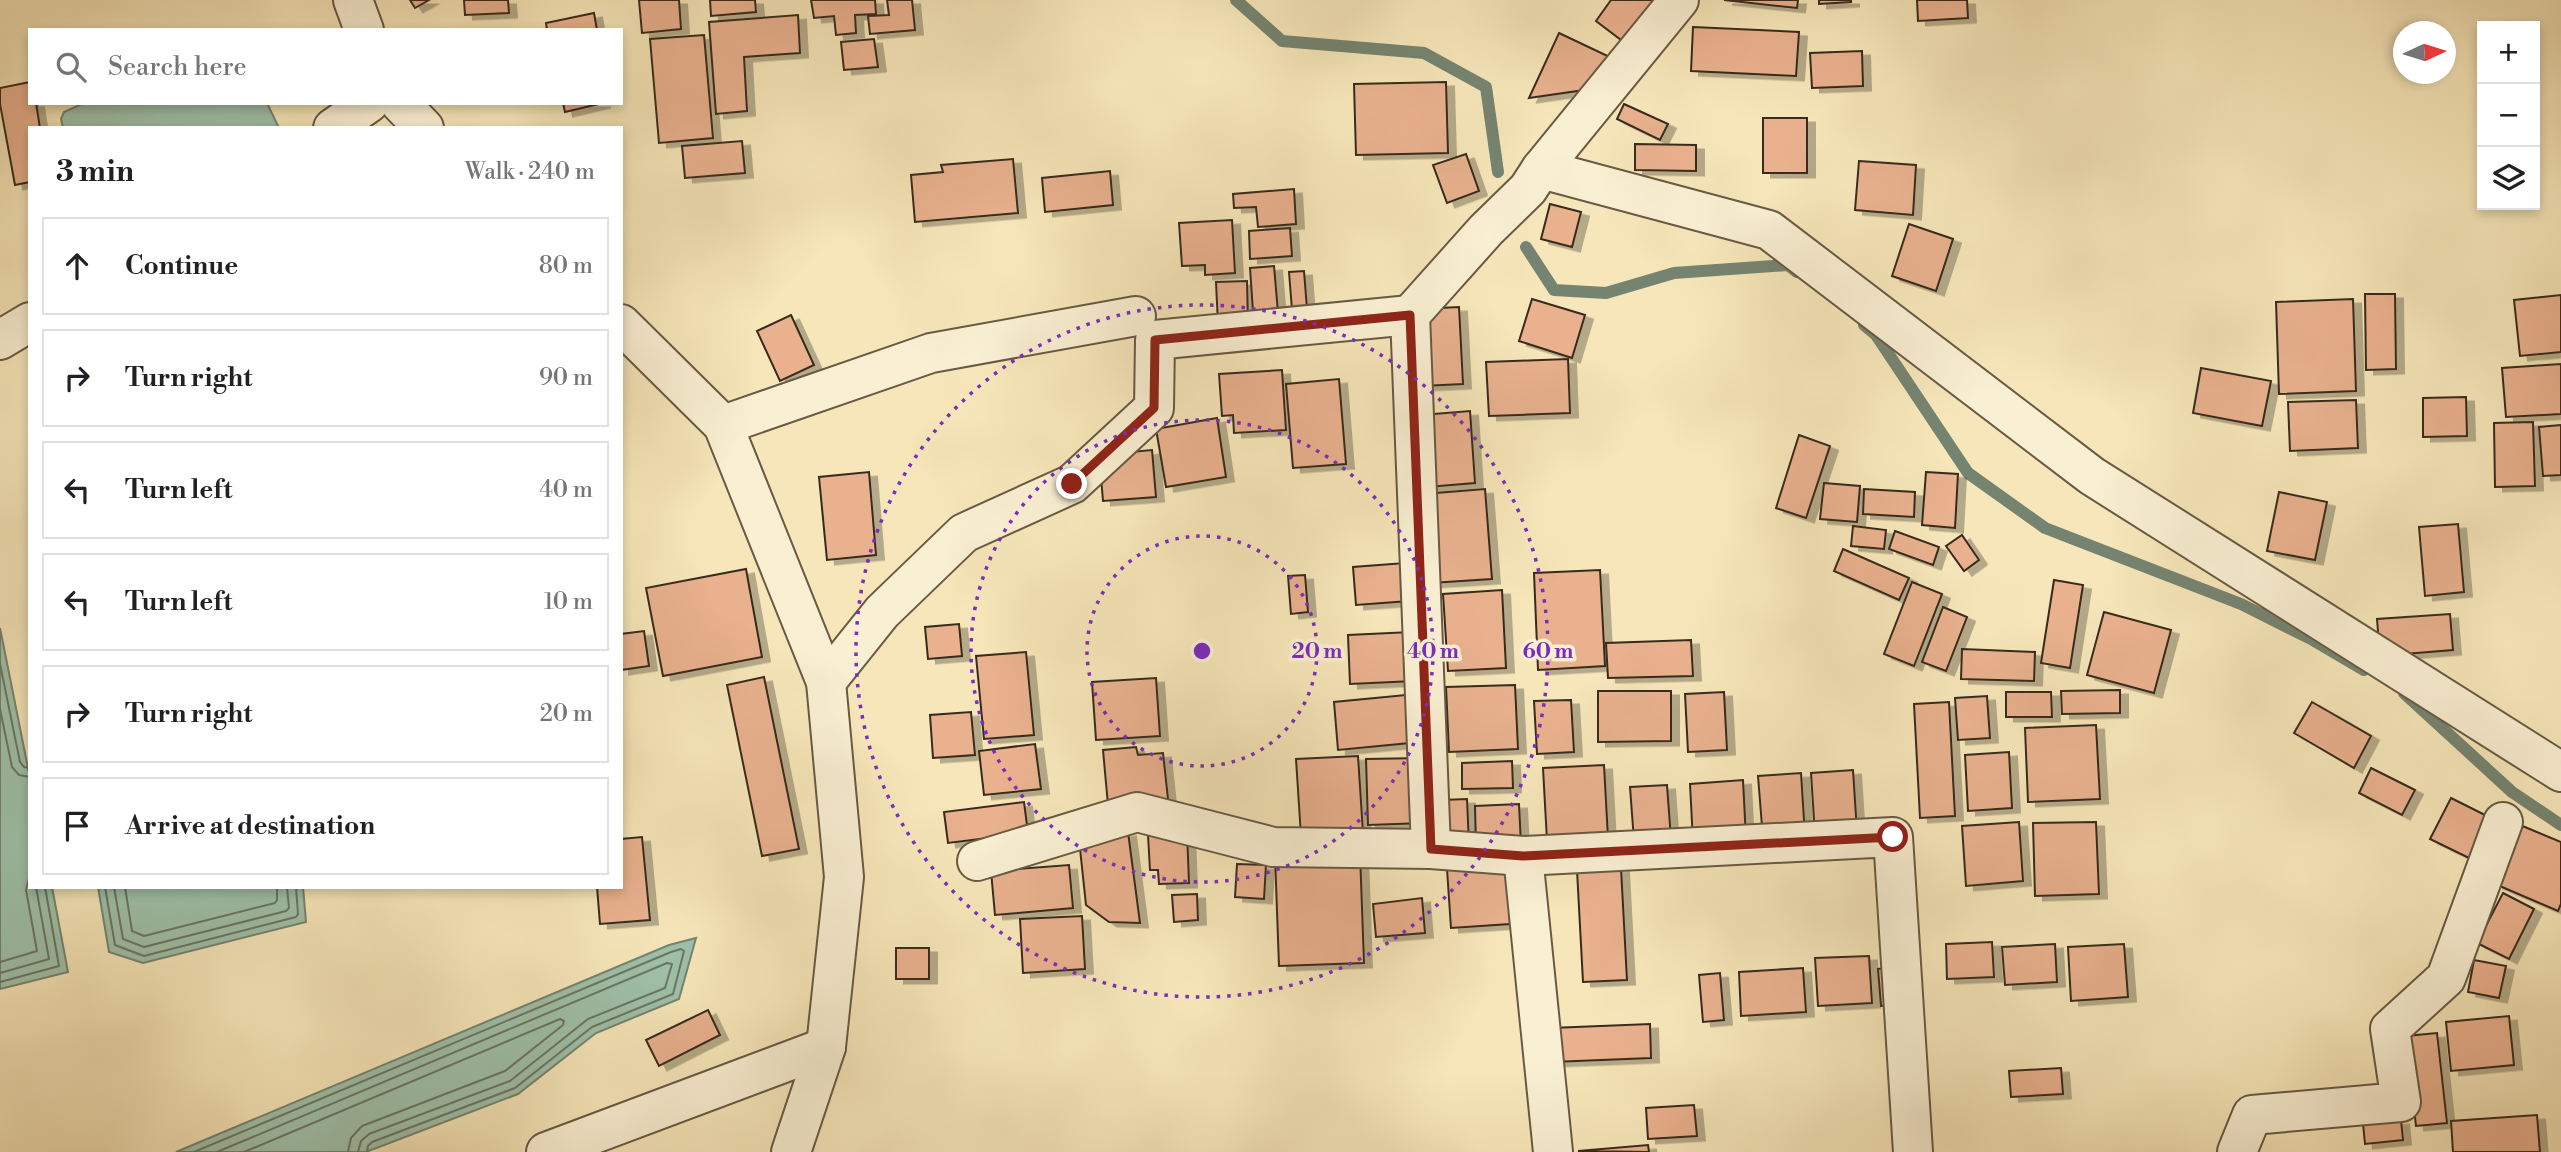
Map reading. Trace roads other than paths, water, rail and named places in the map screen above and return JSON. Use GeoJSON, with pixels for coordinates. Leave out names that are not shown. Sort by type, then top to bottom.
{"type":"FeatureCollection","features":[{"type":"Feature","properties":{"kind":"street"},"geometry":{"type":"LineString","coordinates":[[352,0],[363,28]]}},
{"type":"Feature","properties":{"kind":"street"},"geometry":{"type":"LineString","coordinates":[[826,682],[882,612],[964,533],[1072,484],[1154,408],[1155,340],[1410,315],[1486,230],[1528,188],[1679,0]]}},
{"type":"Feature","properties":{"kind":"street"},"geometry":{"type":"LineString","coordinates":[[336,126],[366,105]]}},
{"type":"Feature","properties":{"kind":"street"},"geometry":{"type":"LineString","coordinates":[[402,105],[423,126]]}},
{"type":"Feature","properties":{"kind":"street"},"geometry":{"type":"LineString","coordinates":[[1541,169],[1769,230],[2092,476],[2561,772]]}},
{"type":"Feature","properties":{"kind":"street"},"geometry":{"type":"LineString","coordinates":[[1410,315],[1431,849]]}},
{"type":"Feature","properties":{"kind":"street"},"geometry":{"type":"LineString","coordinates":[[723,425],[931,353],[1136,316]]}},
{"type":"Feature","properties":{"kind":"street"},"geometry":{"type":"LineString","coordinates":[[0,340],[28,323]]}},
{"type":"Feature","properties":{"kind":"street"},"geometry":{"type":"LineString","coordinates":[[623,326],[723,425],[826,682],[844,877],[826,1047],[791,1152]]}},
{"type":"Feature","properties":{"kind":"street"},"geometry":{"type":"LineString","coordinates":[[977,862],[1136,812],[1273,847],[1431,849],[1523,856],[1893,837],[1913,1152]]}},
{"type":"Feature","properties":{"kind":"street"},"geometry":{"type":"LineString","coordinates":[[2237,1152],[2252,1115],[2401,1102],[2390,1029],[2446,978],[2503,822]]}},
{"type":"Feature","properties":{"kind":"street"},"geometry":{"type":"LineString","coordinates":[[1523,856],[1553,1152]]}},
{"type":"Feature","properties":{"kind":"street"},"geometry":{"type":"LineString","coordinates":[[546,1152],[826,1047]]}},
{"type":"Feature","properties":{"kind":"water"},"geometry":{"type":"Polygon","coordinates":[[[80,105],[268,105],[278,126],[63,126],[61,119],[64,112],[80,105]]]}},
{"type":"Feature","properties":{"kind":"water"},"geometry":{"type":"Polygon","coordinates":[[[0,628],[28,768],[28,889],[52,889],[68,972],[0,989],[0,628]]]}},
{"type":"Feature","properties":{"kind":"water"},"geometry":{"type":"Polygon","coordinates":[[[98,889],[303,889],[306,922],[143,963],[109,952],[98,889]]]}},
{"type":"Feature","properties":{"kind":"water"},"geometry":{"type":"Polygon","coordinates":[[[696,938],[679,999],[596,1033],[518,1094],[366,1152],[176,1152],[669,945],[696,938]]]}},
{"type":"Feature","properties":{"kind":"waterway"},"geometry":{"type":"LineString","coordinates":[[1236,0],[1282,41],[1424,53],[1486,87],[1498,172]]}},
{"type":"Feature","properties":{"kind":"waterway"},"geometry":{"type":"LineString","coordinates":[[1526,247],[1554,290],[1606,293],[1674,273],[1788,265],[1797,272]]}},
{"type":"Feature","properties":{"kind":"waterway"},"geometry":{"type":"LineString","coordinates":[[1864,325],[1876,335],[1968,473],[2045,528],[2241,604],[2313,640],[2364,670]]}},
{"type":"Feature","properties":{"kind":"waterway"},"geometry":{"type":"LineString","coordinates":[[2404,693],[2512,792],[2561,825]]}}]}
